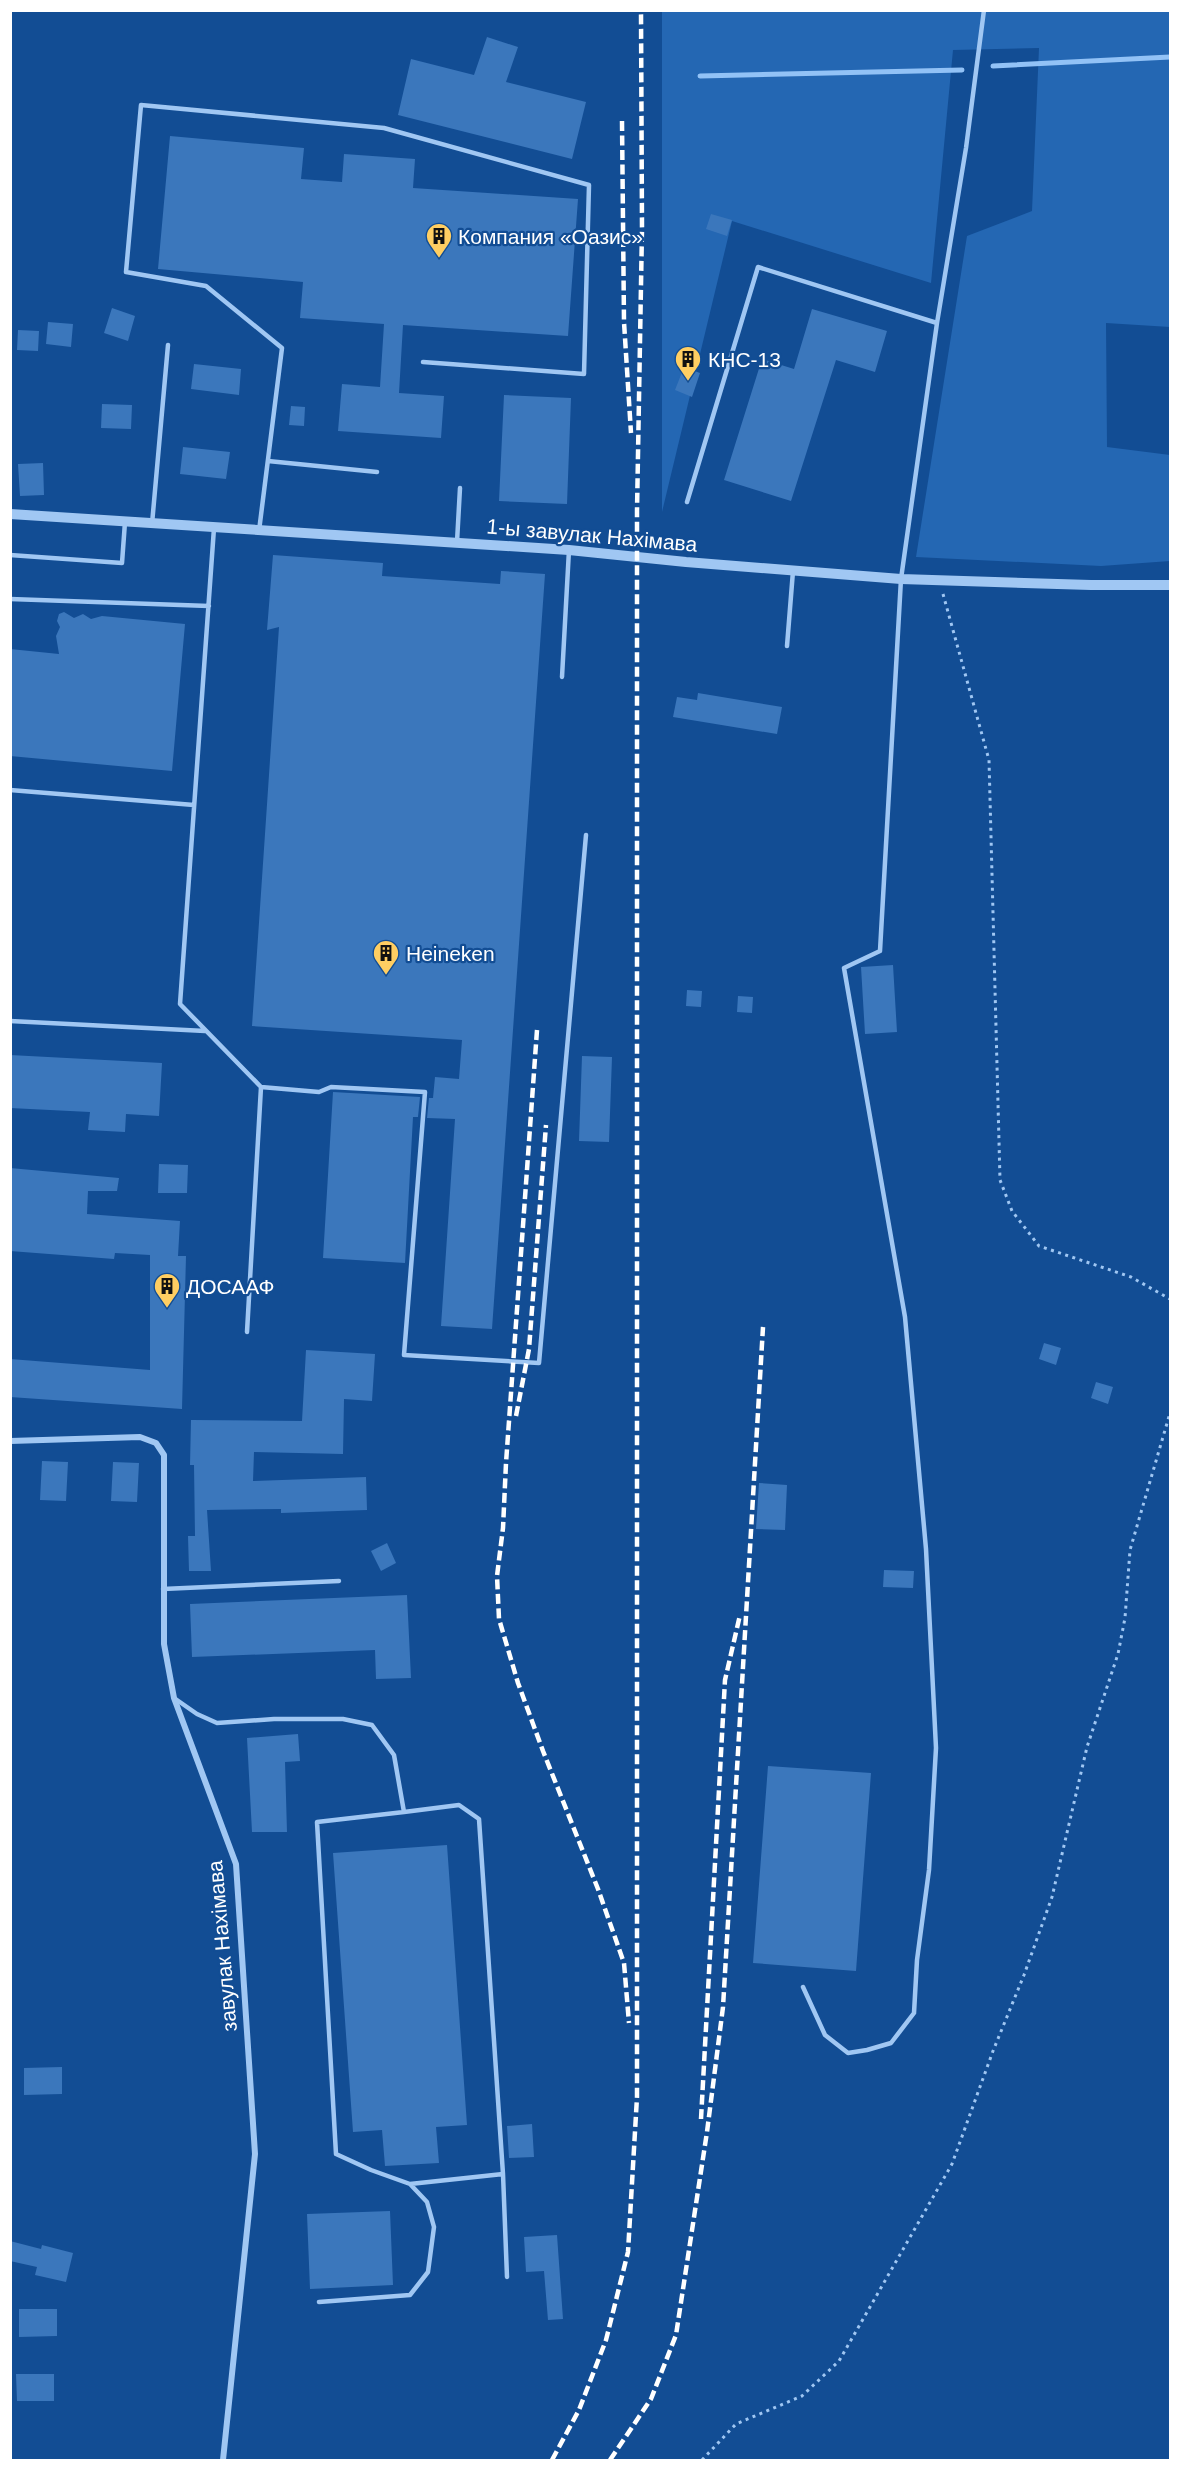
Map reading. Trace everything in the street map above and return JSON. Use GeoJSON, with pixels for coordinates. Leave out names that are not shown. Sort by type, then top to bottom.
{"type":"FeatureCollection","features":[{"type":"Feature","properties":{"kind":"street","name":"1-ы завулак Нахімава"},"geometry":{"type":"LineString","coordinates":[[10,514],[569,550],[901,579],[1170,585]]}},
{"type":"Feature","properties":{"kind":"street","name":"завулак Нахімава"},"geometry":{"type":"LineString","coordinates":[[10,1441],[140,1437],[156,1443],[164,1455],[164,1644],[174,1698],[236,1864],[255,2154],[223,2460]]}},
{"type":"Feature","properties":{"kind":"lane"},"geometry":{"type":"LineString","coordinates":[[803,1987],[825,2035],[848,2053],[891,2043],[915,2013],[918,1960],[929,1870],[936,1748],[926,1549],[905,1317],[844,968],[880,951],[901,579],[937,323],[966,147],[984,10]]}},
{"type":"Feature","properties":{"kind":"lane"},"geometry":{"type":"LineString","coordinates":[[259,531],[282,348],[206,286],[126,273],[141,105],[384,128],[589,184],[584,374],[423,362]]}},
{"type":"Feature","properties":{"kind":"lane"},"geometry":{"type":"LineString","coordinates":[[687,502],[758,267],[937,323]]}},
{"type":"Feature","properties":{"kind":"lane"},"geometry":{"type":"LineString","coordinates":[[152,524],[168,345]]}},
{"type":"Feature","properties":{"kind":"lane"},"geometry":{"type":"LineString","coordinates":[[268,461],[377,472]]}},
{"type":"Feature","properties":{"kind":"lane"},"geometry":{"type":"LineString","coordinates":[[457,543],[460,488]]}},
{"type":"Feature","properties":{"kind":"lane"},"geometry":{"type":"LineString","coordinates":[[10,555],[122,563],[125,522]]}},
{"type":"Feature","properties":{"kind":"lane"},"geometry":{"type":"LineString","coordinates":[[214,528],[180,1004],[261,1087],[319,1092],[331,1087],[425,1092],[404,1355],[540,1363],[586,835]]}},
{"type":"Feature","properties":{"kind":"lane"},"geometry":{"type":"LineString","coordinates":[[562,677],[569,550]]}},
{"type":"Feature","properties":{"kind":"lane"},"geometry":{"type":"LineString","coordinates":[[788,646],[794,571]]}},
{"type":"Feature","properties":{"kind":"lane"},"geometry":{"type":"LineString","coordinates":[[10,599],[209,606]]}},
{"type":"Feature","properties":{"kind":"lane"},"geometry":{"type":"LineString","coordinates":[[10,790],[194,805]]}},
{"type":"Feature","properties":{"kind":"lane"},"geometry":{"type":"LineString","coordinates":[[10,1021],[205,1031]]}},
{"type":"Feature","properties":{"kind":"lane"},"geometry":{"type":"LineString","coordinates":[[247,1332],[261,1087]]}},
{"type":"Feature","properties":{"kind":"lane"},"geometry":{"type":"LineString","coordinates":[[163,1589],[339,1581]]}},
{"type":"Feature","properties":{"kind":"lane"},"geometry":{"type":"LineString","coordinates":[[174,1698],[197,1714],[218,1723],[274,1719],[343,1719],[372,1725],[394,1755],[404,1812]]}},
{"type":"Feature","properties":{"kind":"lane"},"geometry":{"type":"LineString","coordinates":[[503,2174],[410,2184],[336,2154],[317,1822],[459,1805],[479,1819],[503,2174],[507,2277]]}},
{"type":"Feature","properties":{"kind":"lane"},"geometry":{"type":"LineString","coordinates":[[318,2302],[410,2295],[428,2272],[434,2227],[427,2202],[410,2184]]}},
{"type":"Feature","properties":{"kind":"path"},"geometry":{"type":"LineString","coordinates":[[939,581],[989,760],[1000,1180],[1012,1211],[1039,1246],[1131,1277],[1170,1299]]}},
{"type":"Feature","properties":{"kind":"path"},"geometry":{"type":"LineString","coordinates":[[702,2460],[736,2424],[802,2396],[839,2361],[952,2164],[1052,1897],[1088,1748],[1118,1654],[1125,1618],[1131,1550],[1170,1413]]}},
{"type":"Feature","properties":{"kind":"shaded area"},"geometry":{"type":"Polygon","coordinates":[[[662,11],[1170,11],[1170,327],[1106,323],[1107,447],[1170,455],[1170,561],[1101,566],[916,557],[967,236],[1032,211],[1039,48],[953,50],[931,283],[732,221],[662,512],[662,11]]]}},
{"type":"Feature","properties":{"kind":"building"},"geometry":{"type":"Polygon","coordinates":[[[487,37],[518,47],[506,82],[586,102],[572,159],[398,115],[411,59],[474,75],[487,37]]]}},
{"type":"Feature","properties":{"kind":"building","name":"Компания «Оазис»"},"geometry":{"type":"Polygon","coordinates":[[[170,136],[304,148],[301,179],[342,182],[344,154],[415,159],[413,188],[578,199],[568,336],[403,325],[399,393],[444,396],[441,438],[338,431],[342,384],[380,387],[384,324],[300,318],[303,282],[158,269],[170,136]]]}},
{"type":"Feature","properties":{"kind":"building"},"geometry":{"type":"Polygon","coordinates":[[[711,214],[732,220],[727,236],[706,229],[711,214]]]}},
{"type":"Feature","properties":{"kind":"building"},"geometry":{"type":"Polygon","coordinates":[[[112,308],[135,316],[128,341],[104,333],[112,308]]]}},
{"type":"Feature","properties":{"kind":"building"},"geometry":{"type":"Polygon","coordinates":[[[812,309],[887,331],[875,372],[836,360],[791,501],[724,480],[762,359],[794,369],[812,309]]]}},
{"type":"Feature","properties":{"kind":"building"},"geometry":{"type":"Polygon","coordinates":[[[48,322],[73,324],[71,347],[46,344],[48,322]]]}},
{"type":"Feature","properties":{"kind":"building"},"geometry":{"type":"Polygon","coordinates":[[[18,330],[39,331],[38,351],[17,350],[18,330]]]}},
{"type":"Feature","properties":{"kind":"building"},"geometry":{"type":"Polygon","coordinates":[[[194,364],[241,369],[239,395],[191,389],[194,364]]]}},
{"type":"Feature","properties":{"kind":"building","name":"КНС-13"},"geometry":{"type":"Polygon","coordinates":[[[684,367],[700,373],[692,397],[675,390],[684,367]]]}},
{"type":"Feature","properties":{"kind":"building"},"geometry":{"type":"Polygon","coordinates":[[[504,395],[571,398],[567,504],[499,501],[504,395]]]}},
{"type":"Feature","properties":{"kind":"building"},"geometry":{"type":"Polygon","coordinates":[[[102,404],[132,405],[131,429],[101,428],[102,404]]]}},
{"type":"Feature","properties":{"kind":"building"},"geometry":{"type":"Polygon","coordinates":[[[291,406],[305,407],[304,426],[289,425],[291,406]]]}},
{"type":"Feature","properties":{"kind":"building"},"geometry":{"type":"Polygon","coordinates":[[[183,447],[230,452],[226,479],[180,474],[183,447]]]}},
{"type":"Feature","properties":{"kind":"building"},"geometry":{"type":"Polygon","coordinates":[[[43,463],[44,495],[20,496],[18,464],[43,463]]]}},
{"type":"Feature","properties":{"kind":"building","name":"Heineken"},"geometry":{"type":"Polygon","coordinates":[[[273,555],[383,563],[382,576],[500,584],[501,571],[545,574],[492,1329],[441,1326],[455,1119],[427,1118],[429,1098],[433,1098],[435,1077],[459,1079],[462,1040],[252,1026],[279,627],[267,630],[273,555]]]}},
{"type":"Feature","properties":{"kind":"building"},"geometry":{"type":"Polygon","coordinates":[[[64,612],[74,618],[83,614],[91,619],[102,616],[185,624],[172,771],[10,756],[10,649],[59,654],[56,636],[60,627],[57,621],[59,614],[64,612]]]}},
{"type":"Feature","properties":{"kind":"building"},"geometry":{"type":"Polygon","coordinates":[[[698,693],[782,707],[777,734],[673,717],[677,697],[697,700],[698,693]]]}},
{"type":"Feature","properties":{"kind":"building"},"geometry":{"type":"Polygon","coordinates":[[[893,965],[897,1032],[865,1034],[861,967],[893,965]]]}},
{"type":"Feature","properties":{"kind":"building"},"geometry":{"type":"Polygon","coordinates":[[[687,990],[702,991],[701,1007],[686,1006],[687,990]]]}},
{"type":"Feature","properties":{"kind":"building"},"geometry":{"type":"Polygon","coordinates":[[[738,996],[753,997],[752,1013],[737,1012],[738,996]]]}},
{"type":"Feature","properties":{"kind":"building"},"geometry":{"type":"Polygon","coordinates":[[[10,1055],[162,1063],[159,1116],[126,1114],[125,1132],[88,1130],[90,1112],[10,1108],[10,1055]]]}},
{"type":"Feature","properties":{"kind":"building"},"geometry":{"type":"Polygon","coordinates":[[[582,1056],[612,1057],[609,1142],[579,1141],[582,1056]]]}},
{"type":"Feature","properties":{"kind":"building"},"geometry":{"type":"Polygon","coordinates":[[[333,1092],[420,1097],[418,1117],[413,1117],[405,1263],[323,1258],[333,1092]]]}},
{"type":"Feature","properties":{"kind":"building"},"geometry":{"type":"Polygon","coordinates":[[[159,1164],[188,1165],[187,1193],[158,1193],[159,1164]]]}},
{"type":"Feature","properties":{"kind":"building","name":"ДОСААФ"},"geometry":{"type":"Polygon","coordinates":[[[10,1168],[119,1178],[117,1191],[88,1191],[87,1214],[180,1221],[178,1256],[186,1256],[182,1409],[10,1397],[10,1359],[150,1370],[150,1255],[115,1253],[114,1259],[10,1251],[10,1168]]]}},
{"type":"Feature","properties":{"kind":"building"},"geometry":{"type":"Polygon","coordinates":[[[1044,1343],[1061,1348],[1056,1365],[1039,1359],[1044,1343]]]}},
{"type":"Feature","properties":{"kind":"building"},"geometry":{"type":"Polygon","coordinates":[[[306,1350],[375,1354],[372,1401],[344,1399],[343,1454],[254,1452],[253,1481],[366,1477],[367,1510],[281,1513],[281,1509],[207,1510],[211,1571],[189,1571],[188,1536],[195,1536],[194,1465],[190,1465],[191,1420],[302,1421],[306,1350]]]}},
{"type":"Feature","properties":{"kind":"building"},"geometry":{"type":"Polygon","coordinates":[[[1096,1382],[1113,1387],[1108,1404],[1091,1398],[1096,1382]]]}},
{"type":"Feature","properties":{"kind":"building"},"geometry":{"type":"Polygon","coordinates":[[[42,1461],[68,1462],[66,1501],[40,1500],[42,1461]]]}},
{"type":"Feature","properties":{"kind":"building"},"geometry":{"type":"Polygon","coordinates":[[[113,1462],[139,1463],[137,1502],[111,1501],[113,1462]]]}},
{"type":"Feature","properties":{"kind":"building"},"geometry":{"type":"Polygon","coordinates":[[[759,1483],[787,1485],[785,1530],[756,1529],[759,1483]]]}},
{"type":"Feature","properties":{"kind":"building"},"geometry":{"type":"Polygon","coordinates":[[[387,1543],[396,1563],[381,1571],[371,1551],[387,1543]]]}},
{"type":"Feature","properties":{"kind":"building"},"geometry":{"type":"Polygon","coordinates":[[[884,1570],[914,1571],[913,1588],[883,1587],[884,1570]]]}},
{"type":"Feature","properties":{"kind":"building"},"geometry":{"type":"Polygon","coordinates":[[[407,1595],[411,1678],[376,1679],[375,1650],[192,1657],[190,1604],[407,1595]]]}},
{"type":"Feature","properties":{"kind":"building"},"geometry":{"type":"Polygon","coordinates":[[[298,1734],[300,1761],[285,1762],[287,1832],[252,1832],[247,1738],[298,1734]]]}},
{"type":"Feature","properties":{"kind":"building"},"geometry":{"type":"Polygon","coordinates":[[[768,1766],[871,1773],[856,1971],[753,1963],[768,1766]]]}},
{"type":"Feature","properties":{"kind":"building"},"geometry":{"type":"Polygon","coordinates":[[[447,1845],[467,2125],[436,2127],[439,2163],[385,2166],[382,2130],[353,2132],[333,1853],[447,1845]]]}},
{"type":"Feature","properties":{"kind":"building"},"geometry":{"type":"Polygon","coordinates":[[[62,2067],[62,2094],[24,2095],[24,2068],[62,2067]]]}},
{"type":"Feature","properties":{"kind":"building"},"geometry":{"type":"Polygon","coordinates":[[[532,2124],[534,2157],[509,2158],[507,2126],[532,2124]]]}},
{"type":"Feature","properties":{"kind":"building"},"geometry":{"type":"Polygon","coordinates":[[[390,2211],[393,2285],[310,2289],[307,2214],[390,2211]]]}},
{"type":"Feature","properties":{"kind":"building"},"geometry":{"type":"Polygon","coordinates":[[[557,2235],[563,2319],[548,2320],[544,2271],[526,2272],[524,2237],[557,2235]]]}},
{"type":"Feature","properties":{"kind":"building"},"geometry":{"type":"Polygon","coordinates":[[[10,2241],[41,2249],[42,2245],[73,2253],[66,2282],[35,2275],[37,2267],[10,2261],[10,2241]]]}},
{"type":"Feature","properties":{"kind":"building"},"geometry":{"type":"Polygon","coordinates":[[[19,2309],[57,2309],[57,2336],[19,2337],[19,2309]]]}},
{"type":"Feature","properties":{"kind":"building"},"geometry":{"type":"Polygon","coordinates":[[[16,2374],[54,2374],[54,2401],[17,2401],[16,2374]]]}},
{"type":"Feature","properties":{"kind":"waterway"},"geometry":{"type":"LineString","coordinates":[[993,66],[1170,57]]}},
{"type":"Feature","properties":{"kind":"waterway"},"geometry":{"type":"LineString","coordinates":[[700,76],[962,70]]}},
{"type":"Feature","properties":{"kind":"railway"},"geometry":{"type":"LineString","coordinates":[[552,2460],[579,2410],[606,2340],[628,2252],[637,2097],[637,511],[642,229],[641,10]]}},
{"type":"Feature","properties":{"kind":"railway"},"geometry":{"type":"LineString","coordinates":[[622,121],[624,322],[631,433]]}},
{"type":"Feature","properties":{"kind":"railway"},"geometry":{"type":"LineString","coordinates":[[537,1030],[503,1528],[497,1576],[499,1619],[518,1683],[598,1889],[624,1963],[629,2023]]}},
{"type":"Feature","properties":{"kind":"railway"},"geometry":{"type":"LineString","coordinates":[[516,1416],[529,1349],[546,1125]]}},
{"type":"Feature","properties":{"kind":"railway"},"geometry":{"type":"LineString","coordinates":[[610,2460],[651,2399],[676,2335],[707,2132],[723,2007],[763,1327]]}},
{"type":"Feature","properties":{"kind":"railway"},"geometry":{"type":"LineString","coordinates":[[701,2119],[725,1680],[740,1615]]}},
{"type":"Feature","properties":{"kind":"place","name":"Компания «Оазис»"},"geometry":{"type":"Point","coordinates":[439,259]}},
{"type":"Feature","properties":{"kind":"place","name":"КНС-13"},"geometry":{"type":"Point","coordinates":[688,382]}},
{"type":"Feature","properties":{"kind":"place","name":"Heineken"},"geometry":{"type":"Point","coordinates":[386,976]}},
{"type":"Feature","properties":{"kind":"place","name":"ДОСААФ"},"geometry":{"type":"Point","coordinates":[167,1309]}}]}
